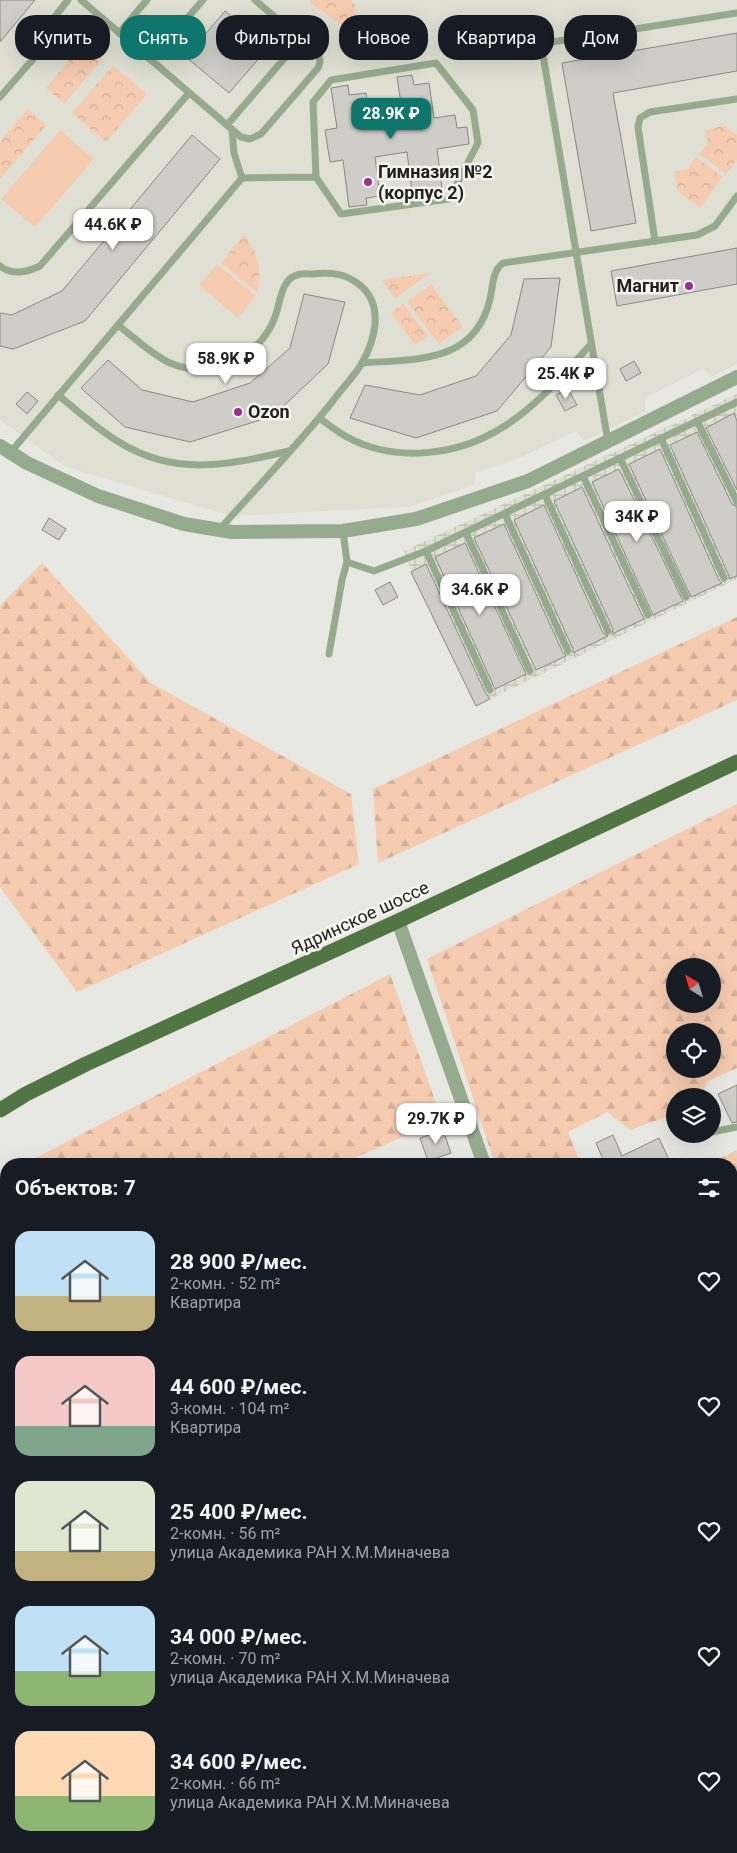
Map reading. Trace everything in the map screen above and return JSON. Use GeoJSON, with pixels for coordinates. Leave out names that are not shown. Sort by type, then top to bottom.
{"type":"FeatureCollection","features":[{"type":"Feature","properties":{"kind":"main road","name":"Ядринское шоссе"},"geometry":{"type":"LineString","coordinates":[[0,1110],[26,1094],[86,1064],[398,921],[737,762]]}},
{"type":"Feature","properties":{"kind":"street"},"geometry":{"type":"LineString","coordinates":[[5,450],[26,463],[98,496],[184,524],[232,532],[343,531],[416,519],[528,481],[737,378]]}},
{"type":"Feature","properties":{"kind":"street"},"geometry":{"type":"LineString","coordinates":[[398,921],[482,1158]]}},
{"type":"Feature","properties":{"kind":"lane"},"geometry":{"type":"LineString","coordinates":[[0,97],[34,58],[53,19],[68,0]]}},
{"type":"Feature","properties":{"kind":"lane"},"geometry":{"type":"LineString","coordinates":[[81,0],[119,33],[147,0]]}},
{"type":"Feature","properties":{"kind":"lane"},"geometry":{"type":"LineString","coordinates":[[190,15],[203,0]]}},
{"type":"Feature","properties":{"kind":"lane"},"geometry":{"type":"LineString","coordinates":[[255,0],[272,15]]}},
{"type":"Feature","properties":{"kind":"lane"},"geometry":{"type":"LineString","coordinates":[[608,442],[543,55],[545,48],[552,42],[737,13]]}},
{"type":"Feature","properties":{"kind":"lane"},"geometry":{"type":"LineString","coordinates":[[151,60],[241,137],[246,138],[257,137],[261,134],[318,68],[320,60]]}},
{"type":"Feature","properties":{"kind":"lane"},"geometry":{"type":"LineString","coordinates":[[242,178],[234,153],[230,127],[283,60]]}},
{"type":"Feature","properties":{"kind":"lane"},"geometry":{"type":"LineString","coordinates":[[436,63],[473,110],[478,143],[449,199],[341,214],[316,178],[313,102],[331,80],[436,63]]}},
{"type":"Feature","properties":{"kind":"lane"},"geometry":{"type":"LineString","coordinates":[[0,266],[4,269],[19,272],[28,271],[40,266],[189,93]]}},
{"type":"Feature","properties":{"kind":"lane"},"geometry":{"type":"LineString","coordinates":[[655,241],[638,127],[640,118],[650,112],[737,99]]}},
{"type":"Feature","properties":{"kind":"lane"},"geometry":{"type":"LineString","coordinates":[[242,178],[316,178]]}},
{"type":"Feature","properties":{"kind":"lane"},"geometry":{"type":"LineString","coordinates":[[5,450],[58,395],[242,178]]}},
{"type":"Feature","properties":{"kind":"lane"},"geometry":{"type":"LineString","coordinates":[[362,363],[422,358],[447,353],[463,344],[478,328],[486,315],[496,272],[500,265],[506,262],[704,234],[715,226],[737,196]]}},
{"type":"Feature","properties":{"kind":"lane"},"geometry":{"type":"LineString","coordinates":[[118,326],[167,362],[188,368],[204,369],[218,367],[242,357],[261,341],[276,317],[285,284],[297,274],[336,273],[348,277],[368,294],[375,310],[374,332],[362,363],[319,418],[219,530]]}},
{"type":"Feature","properties":{"kind":"lane"},"geometry":{"type":"LineString","coordinates":[[319,418],[346,437],[378,449],[396,452],[429,453],[468,444],[504,427],[527,409],[559,380],[591,344]]}},
{"type":"Feature","properties":{"kind":"lane"},"geometry":{"type":"LineString","coordinates":[[58,395],[101,430],[125,446],[172,463],[215,465],[289,451]]}},
{"type":"Feature","properties":{"kind":"lane"},"geometry":{"type":"LineString","coordinates":[[347,562],[374,571],[426,551],[737,402]]}},
{"type":"Feature","properties":{"kind":"lane"},"geometry":{"type":"LineString","coordinates":[[697,421],[737,502]]}},
{"type":"Feature","properties":{"kind":"lane"},"geometry":{"type":"LineString","coordinates":[[661,438],[724,578]]}},
{"type":"Feature","properties":{"kind":"lane"},"geometry":{"type":"LineString","coordinates":[[620,458],[686,597]]}},
{"type":"Feature","properties":{"kind":"lane"},"geometry":{"type":"LineString","coordinates":[[583,476],[648,615]]}},
{"type":"Feature","properties":{"kind":"lane"},"geometry":{"type":"LineString","coordinates":[[545,495],[608,631]]}},
{"type":"Feature","properties":{"kind":"lane"},"geometry":{"type":"LineString","coordinates":[[505,514],[568,651]]}},
{"type":"Feature","properties":{"kind":"lane"},"geometry":{"type":"LineString","coordinates":[[329,654],[347,562],[343,531]]}},
{"type":"Feature","properties":{"kind":"lane"},"geometry":{"type":"LineString","coordinates":[[466,533],[530,671]]}},
{"type":"Feature","properties":{"kind":"lane"},"geometry":{"type":"LineString","coordinates":[[426,551],[490,690]]}},
{"type":"Feature","properties":{"kind":"lane"},"geometry":{"type":"LineString","coordinates":[[721,1130],[737,1127]]}},
{"type":"Feature","properties":{"kind":"shaded area","name":"Гимназия №2 (корпус 2)"},"geometry":{"type":"Polygon","coordinates":[[[0,0],[737,0],[737,364],[711,377],[703,369],[645,398],[645,412],[584,441],[576,431],[524,456],[476,473],[474,485],[409,507],[231,516],[66,467],[0,420],[0,0]]]}},
{"type":"Feature","properties":{"kind":"shaded area"},"geometry":{"type":"Polygon","coordinates":[[[737,394],[737,579],[476,706],[411,572],[404,551],[737,394]]]}},
{"type":"Feature","properties":{"kind":"green space"},"geometry":{"type":"Polygon","coordinates":[[[311,0],[351,0],[356,6],[356,15],[339,15],[339,24],[309,2],[311,0]]]}},
{"type":"Feature","properties":{"kind":"green space"},"geometry":{"type":"Polygon","coordinates":[[[69,60],[101,60],[64,104],[46,88],[69,60]]]}},
{"type":"Feature","properties":{"kind":"green space"},"geometry":{"type":"Polygon","coordinates":[[[113,65],[147,94],[106,142],[72,113],[113,65]]]}},
{"type":"Feature","properties":{"kind":"green space"},"geometry":{"type":"Polygon","coordinates":[[[28,109],[46,125],[0,179],[0,142],[28,109]]]}},
{"type":"Feature","properties":{"kind":"green space"},"geometry":{"type":"Polygon","coordinates":[[[725,126],[737,135],[737,160],[726,174],[699,154],[708,142],[705,130],[725,126]]]}},
{"type":"Feature","properties":{"kind":"green space"},"geometry":{"type":"Polygon","coordinates":[[[60,130],[94,159],[35,227],[1,199],[60,130]]]}},
{"type":"Feature","properties":{"kind":"green space"},"geometry":{"type":"Polygon","coordinates":[[[696,157],[723,177],[700,208],[677,191],[675,171],[687,169],[696,157]]]}},
{"type":"Feature","properties":{"kind":"green space"},"geometry":{"type":"Polygon","coordinates":[[[244,235],[253,248],[258,262],[257,293],[221,263],[244,235]]]}},
{"type":"Feature","properties":{"kind":"green space"},"geometry":{"type":"Polygon","coordinates":[[[217,264],[256,296],[238,318],[199,285],[217,264]]]}},
{"type":"Feature","properties":{"kind":"green space"},"geometry":{"type":"Polygon","coordinates":[[[430,273],[395,299],[382,280],[430,273]]]}},
{"type":"Feature","properties":{"kind":"green space"},"geometry":{"type":"Polygon","coordinates":[[[431,284],[463,327],[439,344],[407,302],[431,284]]]}},
{"type":"Feature","properties":{"kind":"green space"},"geometry":{"type":"Polygon","coordinates":[[[403,303],[428,336],[415,345],[391,313],[403,303]]]}},
{"type":"Feature","properties":{"kind":"green space"},"geometry":{"type":"Polygon","coordinates":[[[42,563],[151,683],[351,794],[359,864],[77,992],[0,887],[0,606],[42,563]]]}},
{"type":"Feature","properties":{"kind":"green space"},"geometry":{"type":"Polygon","coordinates":[[[737,617],[737,700],[378,863],[373,789],[737,617]]]}},
{"type":"Feature","properties":{"kind":"green space"},"geometry":{"type":"Polygon","coordinates":[[[737,804],[737,1068],[721,1075],[721,1023],[666,1023],[666,1078],[715,1078],[708,1081],[704,1088],[666,1088],[666,1117],[630,1130],[607,1112],[568,1132],[579,1158],[493,1158],[427,959],[737,804]]]}},
{"type":"Feature","properties":{"kind":"green space"},"geometry":{"type":"Polygon","coordinates":[[[390,974],[442,1120],[355,1158],[36,1158],[390,974]]]}},
{"type":"Feature","properties":{"kind":"green space"},"geometry":{"type":"Polygon","coordinates":[[[737,1150],[737,1158],[721,1158],[737,1150]]]}},
{"type":"Feature","properties":{"kind":"building"},"geometry":{"type":"Polygon","coordinates":[[[0,0],[35,0],[22,15],[15,15],[15,24],[0,42],[0,0]]]}},
{"type":"Feature","properties":{"kind":"building"},"geometry":{"type":"Polygon","coordinates":[[[225,11],[230,15],[222,15],[225,11]]]}},
{"type":"Feature","properties":{"kind":"building"},"geometry":{"type":"Polygon","coordinates":[[[216,22],[216,60],[258,60],[229,93],[190,60],[206,60],[206,33],[216,22]]]}},
{"type":"Feature","properties":{"kind":"building"},"geometry":{"type":"Polygon","coordinates":[[[737,33],[737,71],[613,93],[636,223],[591,231],[562,63],[580,60],[637,60],[637,50],[737,33]]]}},
{"type":"Feature","properties":{"kind":"building"},"geometry":{"type":"Polygon","coordinates":[[[412,75],[414,85],[429,83],[434,118],[455,115],[457,128],[467,127],[469,144],[437,149],[442,188],[429,190],[429,196],[413,199],[407,152],[375,157],[380,196],[366,198],[367,205],[349,207],[343,160],[330,162],[325,130],[337,128],[331,88],[348,85],[349,95],[366,93],[370,127],[404,123],[397,77],[412,75]]]}},
{"type":"Feature","properties":{"kind":"building"},"geometry":{"type":"Polygon","coordinates":[[[192,135],[220,159],[85,321],[13,349],[0,346],[0,313],[12,315],[62,291],[192,135]]]}},
{"type":"Feature","properties":{"kind":"building"},"geometry":{"type":"Polygon","coordinates":[[[737,248],[737,284],[617,306],[611,271],[737,248]]]}},
{"type":"Feature","properties":{"kind":"building"},"geometry":{"type":"Polygon","coordinates":[[[560,278],[551,347],[497,411],[416,438],[350,418],[365,385],[420,395],[476,376],[511,335],[524,279],[560,278]]]}},
{"type":"Feature","properties":{"kind":"building"},"geometry":{"type":"Polygon","coordinates":[[[304,294],[345,302],[328,364],[273,416],[190,442],[125,427],[81,388],[108,360],[142,390],[193,402],[250,383],[290,348],[304,294]]]}},
{"type":"Feature","properties":{"kind":"building"},"geometry":{"type":"Polygon","coordinates":[[[634,361],[641,373],[626,381],[620,369],[634,361]]]}},
{"type":"Feature","properties":{"kind":"building"},"geometry":{"type":"Polygon","coordinates":[[[568,389],[577,405],[565,411],[556,395],[568,389]]]}},
{"type":"Feature","properties":{"kind":"building"},"geometry":{"type":"Polygon","coordinates":[[[27,392],[38,401],[27,414],[16,404],[27,392]]]}},
{"type":"Feature","properties":{"kind":"building"},"geometry":{"type":"Polygon","coordinates":[[[734,413],[737,421],[737,490],[706,428],[734,413]]]}},
{"type":"Feature","properties":{"kind":"building"},"geometry":{"type":"Polygon","coordinates":[[[697,432],[732,504],[737,507],[737,576],[729,579],[670,445],[697,432]]]}},
{"type":"Feature","properties":{"kind":"building"},"geometry":{"type":"Polygon","coordinates":[[[660,449],[722,583],[691,597],[629,464],[660,449]]]}},
{"type":"Feature","properties":{"kind":"building"},"geometry":{"type":"Polygon","coordinates":[[[619,469],[683,601],[653,615],[592,482],[619,469]]]}},
{"type":"Feature","properties":{"kind":"building"},"geometry":{"type":"Polygon","coordinates":[[[582,487],[644,619],[612,634],[613,629],[554,501],[582,487]]]}},
{"type":"Feature","properties":{"kind":"building"},"geometry":{"type":"Polygon","coordinates":[[[544,505],[603,633],[608,636],[573,653],[573,649],[514,520],[544,505]]]}},
{"type":"Feature","properties":{"kind":"building"},"geometry":{"type":"Polygon","coordinates":[[[49,518],[66,529],[59,540],[42,530],[49,518]]]}},
{"type":"Feature","properties":{"kind":"building"},"geometry":{"type":"Polygon","coordinates":[[[504,524],[566,656],[536,670],[474,538],[504,524]]]}},
{"type":"Feature","properties":{"kind":"building"},"geometry":{"type":"Polygon","coordinates":[[[465,543],[526,674],[495,689],[435,557],[465,543]]]}},
{"type":"Feature","properties":{"kind":"building"},"geometry":{"type":"Polygon","coordinates":[[[426,564],[485,692],[490,699],[476,706],[411,572],[426,564]]]}},
{"type":"Feature","properties":{"kind":"building"},"geometry":{"type":"Polygon","coordinates":[[[390,582],[398,597],[383,605],[375,590],[390,582]]]}},
{"type":"Feature","properties":{"kind":"building"},"geometry":{"type":"Polygon","coordinates":[[[737,1085],[737,1122],[732,1123],[721,1100],[721,1093],[737,1085]]]}},
{"type":"Feature","properties":{"kind":"building"},"geometry":{"type":"Polygon","coordinates":[[[443,1130],[451,1153],[437,1158],[427,1158],[420,1138],[443,1130]]]}},
{"type":"Feature","properties":{"kind":"building"},"geometry":{"type":"Polygon","coordinates":[[[613,1135],[622,1156],[659,1138],[668,1158],[602,1158],[596,1143],[613,1135]]]}},
{"type":"Feature","properties":{"kind":"place","name":"Гимназия №2 (корпус 2)"},"geometry":{"type":"Point","coordinates":[368,182]}},
{"type":"Feature","properties":{"kind":"place","name":"Магнит"},"geometry":{"type":"Point","coordinates":[689,286]}},
{"type":"Feature","properties":{"kind":"place","name":"Ozon"},"geometry":{"type":"Point","coordinates":[238,412]}}]}
